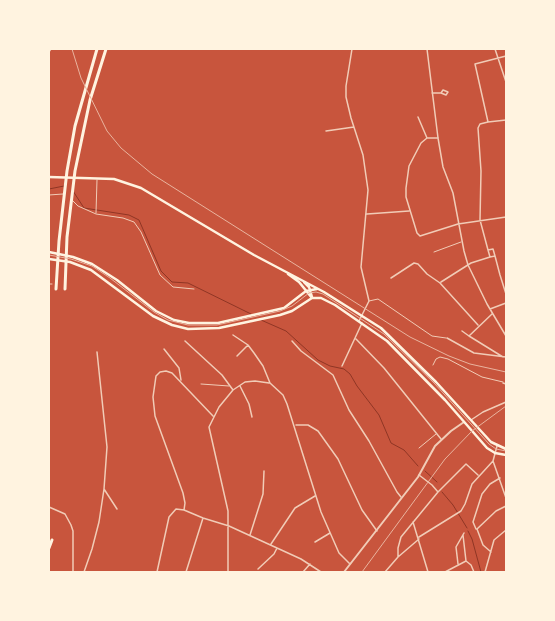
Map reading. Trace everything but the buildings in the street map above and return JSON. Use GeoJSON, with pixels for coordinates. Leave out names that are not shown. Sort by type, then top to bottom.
{"type":"FeatureCollection","features":[{"type":"Feature","properties":{"kind":"highway"},"geometry":{"type":"LineString","coordinates":[[56,289],[62,203],[67,171],[75,126],[97,49]]}},
{"type":"Feature","properties":{"kind":"highway"},"geometry":{"type":"LineString","coordinates":[[65,289],[68,230],[75,171],[90,100],[106,49]]}},
{"type":"Feature","properties":{"kind":"highway"},"geometry":{"type":"LineString","coordinates":[[49,548],[52,540]]}},
{"type":"Feature","properties":{"kind":"main road"},"geometry":{"type":"LineString","coordinates":[[49,177],[97,178],[125,182],[141,188],[319,290],[385,331],[491,442],[506,449]]}},
{"type":"Feature","properties":{"kind":"main road"},"geometry":{"type":"LineString","coordinates":[[49,252],[73,257],[92,264],[117,280],[156,311],[174,320],[189,323],[211,324],[262,313],[289,305],[308,290],[319,290]]}},
{"type":"Feature","properties":{"kind":"main road"},"geometry":{"type":"LineString","coordinates":[[49,259],[70,262],[91,270],[153,316],[172,325],[188,329],[211,330],[254,321],[292,311],[312,298],[324,300],[361,322],[387,341],[406,359],[484,446],[495,453],[506,455]]}},
{"type":"Feature","properties":{"kind":"main road"},"geometry":{"type":"LineString","coordinates":[[282,270],[308,290]]}},
{"type":"Feature","properties":{"kind":"main road"},"geometry":{"type":"LineString","coordinates":[[303,281],[312,298]]}},
{"type":"Feature","properties":{"kind":"main road"},"geometry":{"type":"LineString","coordinates":[[464,422],[471,420]]}},
{"type":"Feature","properties":{"kind":"street"},"geometry":{"type":"LineString","coordinates":[[342,366],[356,340],[362,316],[369,301],[361,266],[367,214],[368,190],[366,170],[346,98],[346,86],[352,49]]}},
{"type":"Feature","properties":{"kind":"street"},"geometry":{"type":"LineString","coordinates":[[428,49],[432,93],[443,167],[453,194],[458,224],[468,266],[492,314],[506,336]]}},
{"type":"Feature","properties":{"kind":"street"},"geometry":{"type":"LineString","coordinates":[[495,49],[506,82]]}},
{"type":"Feature","properties":{"kind":"street"},"geometry":{"type":"LineString","coordinates":[[488,122],[475,64],[506,56]]}},
{"type":"Feature","properties":{"kind":"street"},"geometry":{"type":"LineString","coordinates":[[432,93],[441,92]]}},
{"type":"Feature","properties":{"kind":"street"},"geometry":{"type":"LineString","coordinates":[[418,117],[427,138]]}},
{"type":"Feature","properties":{"kind":"street"},"geometry":{"type":"LineString","coordinates":[[490,257],[480,220],[481,171],[478,128],[480,124],[506,120]]}},
{"type":"Feature","properties":{"kind":"street"},"geometry":{"type":"LineString","coordinates":[[326,131],[354,127]]}},
{"type":"Feature","properties":{"kind":"street"},"geometry":{"type":"LineString","coordinates":[[438,138],[427,138],[417,147],[409,166],[406,188],[409,211],[417,233],[420,236],[458,224],[506,217]]}},
{"type":"Feature","properties":{"kind":"street"},"geometry":{"type":"LineString","coordinates":[[367,214],[409,211]]}},
{"type":"Feature","properties":{"kind":"street"},"geometry":{"type":"LineString","coordinates":[[488,250],[493,249],[506,294]]}},
{"type":"Feature","properties":{"kind":"street"},"geometry":{"type":"LineString","coordinates":[[440,283],[468,266],[495,256]]}},
{"type":"Feature","properties":{"kind":"street"},"geometry":{"type":"LineString","coordinates":[[391,278],[416,263],[440,283],[478,325]]}},
{"type":"Feature","properties":{"kind":"street"},"geometry":{"type":"LineString","coordinates":[[490,309],[506,303]]}},
{"type":"Feature","properties":{"kind":"street"},"geometry":{"type":"LineString","coordinates":[[469,336],[478,325],[492,314]]}},
{"type":"Feature","properties":{"kind":"street"},"geometry":{"type":"LineString","coordinates":[[462,331],[505,357]]}},
{"type":"Feature","properties":{"kind":"street"},"geometry":{"type":"LineString","coordinates":[[233,335],[248,345],[261,363],[270,383],[283,395],[295,426],[315,496],[339,553],[350,564]]}},
{"type":"Feature","properties":{"kind":"street"},"geometry":{"type":"LineString","coordinates":[[447,338],[474,353],[505,357]]}},
{"type":"Feature","properties":{"kind":"street"},"geometry":{"type":"LineString","coordinates":[[356,340],[384,368],[441,439]]}},
{"type":"Feature","properties":{"kind":"street"},"geometry":{"type":"LineString","coordinates":[[185,341],[222,375],[233,390]]}},
{"type":"Feature","properties":{"kind":"street"},"geometry":{"type":"LineString","coordinates":[[292,341],[301,351],[333,375],[349,410],[369,441],[394,487],[402,497]]}},
{"type":"Feature","properties":{"kind":"street"},"geometry":{"type":"LineString","coordinates":[[237,356],[248,345]]}},
{"type":"Feature","properties":{"kind":"street"},"geometry":{"type":"LineString","coordinates":[[164,349],[180,368],[181,380]]}},
{"type":"Feature","properties":{"kind":"street"},"geometry":{"type":"LineString","coordinates":[[84,572],[96,534],[104,490],[107,447],[97,352]]}},
{"type":"Feature","properties":{"kind":"street"},"geometry":{"type":"LineString","coordinates":[[184,510],[185,503],[183,493],[155,416],[153,397],[156,376],[160,372],[166,371],[181,380],[213,416]]}},
{"type":"Feature","properties":{"kind":"street"},"geometry":{"type":"LineString","coordinates":[[228,572],[230,526],[209,427],[213,416],[233,390],[249,382],[270,383]]}},
{"type":"Feature","properties":{"kind":"street"},"geometry":{"type":"LineString","coordinates":[[240,386],[249,404],[252,417]]}},
{"type":"Feature","properties":{"kind":"street"},"geometry":{"type":"LineString","coordinates":[[471,420],[483,412],[506,402]]}},
{"type":"Feature","properties":{"kind":"street"},"geometry":{"type":"LineString","coordinates":[[344,572],[419,475],[441,439],[464,422]]}},
{"type":"Feature","properties":{"kind":"street"},"geometry":{"type":"LineString","coordinates":[[295,426],[308,425],[318,431],[338,459],[362,510],[377,530]]}},
{"type":"Feature","properties":{"kind":"street"},"geometry":{"type":"LineString","coordinates":[[385,572],[398,557],[419,538],[458,513],[464,507],[468,492],[478,475],[492,461],[497,446]]}},
{"type":"Feature","properties":{"kind":"street"},"geometry":{"type":"LineString","coordinates":[[492,461],[500,478],[506,498]]}},
{"type":"Feature","properties":{"kind":"street"},"geometry":{"type":"LineString","coordinates":[[398,557],[399,542],[413,522],[438,492],[466,464],[478,475]]}},
{"type":"Feature","properties":{"kind":"street"},"geometry":{"type":"LineString","coordinates":[[250,535],[263,494],[264,471]]}},
{"type":"Feature","properties":{"kind":"street"},"geometry":{"type":"LineString","coordinates":[[419,475],[436,488],[438,492]]}},
{"type":"Feature","properties":{"kind":"street"},"geometry":{"type":"LineString","coordinates":[[491,552],[483,545],[473,522],[482,494],[490,484],[500,478]]}},
{"type":"Feature","properties":{"kind":"street"},"geometry":{"type":"LineString","coordinates":[[104,490],[117,510]]}},
{"type":"Feature","properties":{"kind":"street"},"geometry":{"type":"LineString","coordinates":[[271,544],[295,508],[315,496]]}},
{"type":"Feature","properties":{"kind":"street"},"geometry":{"type":"LineString","coordinates":[[477,529],[496,511],[506,506]]}},
{"type":"Feature","properties":{"kind":"street"},"geometry":{"type":"LineString","coordinates":[[49,507],[65,514],[71,525],[73,538],[73,572]]}},
{"type":"Feature","properties":{"kind":"street"},"geometry":{"type":"LineString","coordinates":[[157,572],[169,517],[176,509],[184,510],[203,518],[230,526],[271,544],[310,564],[321,572]]}},
{"type":"Feature","properties":{"kind":"street"},"geometry":{"type":"LineString","coordinates":[[186,572],[203,518]]}},
{"type":"Feature","properties":{"kind":"street"},"geometry":{"type":"LineString","coordinates":[[413,522],[428,572]]}},
{"type":"Feature","properties":{"kind":"street"},"geometry":{"type":"LineString","coordinates":[[485,572],[497,536],[506,530]]}},
{"type":"Feature","properties":{"kind":"street"},"geometry":{"type":"LineString","coordinates":[[315,542],[330,533]]}},
{"type":"Feature","properties":{"kind":"street"},"geometry":{"type":"LineString","coordinates":[[458,564],[456,548],[464,534],[466,561],[471,565],[474,572]]}},
{"type":"Feature","properties":{"kind":"street"},"geometry":{"type":"LineString","coordinates":[[258,569],[274,554],[277,548]]}},
{"type":"Feature","properties":{"kind":"street"},"geometry":{"type":"LineString","coordinates":[[445,572],[466,561]]}},
{"type":"Feature","properties":{"kind":"street"},"geometry":{"type":"LineString","coordinates":[[303,572],[310,564]]}},
{"type":"Feature","properties":{"kind":"lane"},"geometry":{"type":"LineString","coordinates":[[96,213],[97,178]]}},
{"type":"Feature","properties":{"kind":"lane"},"geometry":{"type":"LineString","coordinates":[[49,195],[68,196],[78,206],[96,213],[123,218],[134,222],[141,232],[160,275],[173,287],[194,289]]}},
{"type":"Feature","properties":{"kind":"lane"},"geometry":{"type":"LineString","coordinates":[[434,252],[462,241]]}},
{"type":"Feature","properties":{"kind":"lane"},"geometry":{"type":"LineString","coordinates":[[369,301],[378,299],[432,336],[447,338]]}},
{"type":"Feature","properties":{"kind":"lane"},"geometry":{"type":"LineString","coordinates":[[433,365],[436,359],[444,358],[482,377],[503,383]]}},
{"type":"Feature","properties":{"kind":"lane"},"geometry":{"type":"LineString","coordinates":[[201,384],[230,386]]}},
{"type":"Feature","properties":{"kind":"lane"},"geometry":{"type":"LineString","coordinates":[[420,448],[436,434]]}},
{"type":"Feature","properties":{"kind":"waterway"},"geometry":{"type":"LineString","coordinates":[[49,189],[64,186]]}},
{"type":"Feature","properties":{"kind":"waterway"},"geometry":{"type":"LineString","coordinates":[[73,191],[84,208],[129,215],[139,220],[161,271],[172,282],[188,283],[251,314]]}},
{"type":"Feature","properties":{"kind":"waterway"},"geometry":{"type":"LineString","coordinates":[[261,320],[286,331],[318,360],[330,366],[344,369],[350,374],[357,386],[379,415],[391,443],[404,450],[418,466]]}},
{"type":"Feature","properties":{"kind":"waterway"},"geometry":{"type":"LineString","coordinates":[[425,471],[437,482]]}},
{"type":"Feature","properties":{"kind":"waterway"},"geometry":{"type":"LineString","coordinates":[[442,492],[453,505],[467,528]]}},
{"type":"Feature","properties":{"kind":"waterway"},"geometry":{"type":"LineString","coordinates":[[468,531],[472,539],[481,572]]}},
{"type":"Feature","properties":{"kind":"tram line"},"geometry":{"type":"LineString","coordinates":[[49,255],[71,259],[92,266],[154,312],[168,320],[188,325],[217,325],[280,311],[292,306],[309,293],[316,292],[323,294],[384,334],[435,384],[489,444],[496,449],[506,451]]}},
{"type":"Feature","properties":{"kind":"railway"},"geometry":{"type":"LineString","coordinates":[[72,49],[81,78],[107,131],[121,148],[152,174],[410,337],[449,356],[470,364],[506,372]]}},
{"type":"Feature","properties":{"kind":"railway"},"geometry":{"type":"LineString","coordinates":[[362,572],[445,459],[472,431],[506,406]]}}]}
